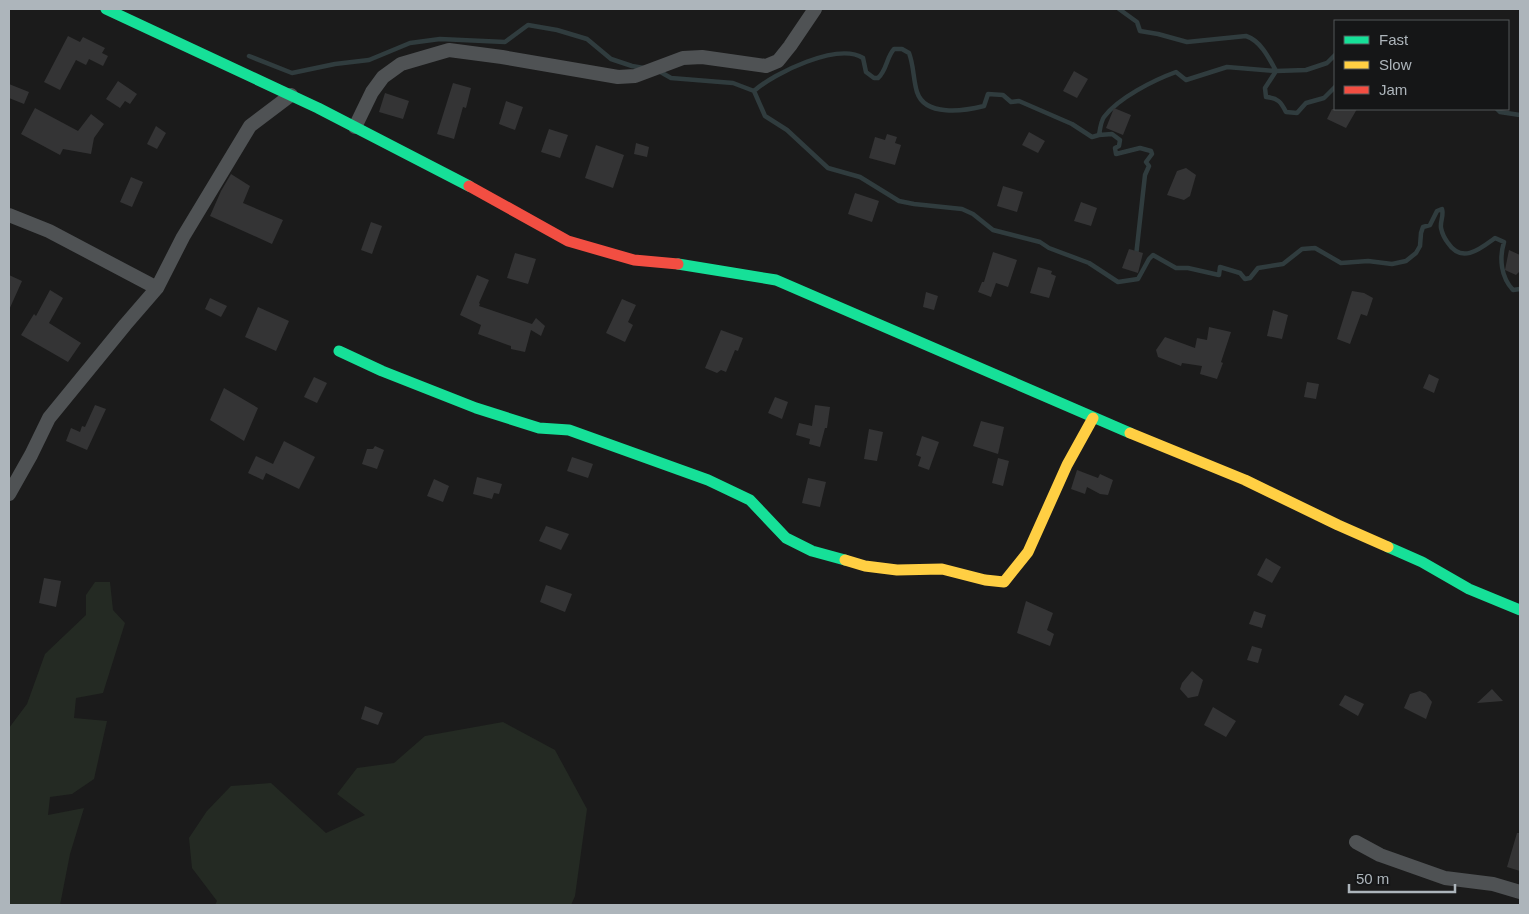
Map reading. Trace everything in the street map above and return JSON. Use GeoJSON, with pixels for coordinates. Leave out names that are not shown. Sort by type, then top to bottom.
{"type":"FeatureCollection","features":[{"type":"Feature","properties":{"kind":"street"},"geometry":{"type":"LineString","coordinates":[[106,9],[356,127],[568,241],[634,260],[692,265],[776,280],[1093,418],[1245,480],[1338,525],[1422,562],[1469,589],[1520,610]]}},
{"type":"Feature","properties":{"kind":"street"},"geometry":{"type":"LineString","coordinates":[[356,127],[372,92],[383,77],[401,64],[449,50],[618,77],[635,76],[656,70],[683,58],[702,57],[766,66],[778,61],[816,9]]}},
{"type":"Feature","properties":{"kind":"street"},"geometry":{"type":"LineString","coordinates":[[9,494],[31,456],[49,418],[125,325],[158,288],[183,237],[250,126],[291,95]]}},
{"type":"Feature","properties":{"kind":"street"},"geometry":{"type":"LineString","coordinates":[[9,215],[49,231],[158,288]]}},
{"type":"Feature","properties":{"kind":"street"},"geometry":{"type":"LineString","coordinates":[[339,351],[382,371],[476,408],[539,428],[569,430],[708,480],[750,500],[786,538],[812,551],[866,566],[898,570],[942,569],[985,580],[1004,582],[1028,552],[1067,464],[1093,418]]}},
{"type":"Feature","properties":{"kind":"street"},"geometry":{"type":"LineString","coordinates":[[1356,842],[1380,855],[1445,878],[1493,884],[1520,892]]}},
{"type":"Feature","properties":{"kind":"shaded area"},"geometry":{"type":"Polygon","coordinates":[[[95,582],[110,582],[113,610],[125,623],[103,693],[76,698],[74,718],[107,721],[94,779],[72,794],[50,797],[48,815],[84,808],[70,854],[60,905],[9,905],[9,728],[27,704],[45,654],[86,615],[86,595],[95,582]]]}},
{"type":"Feature","properties":{"kind":"shaded area"},"geometry":{"type":"Polygon","coordinates":[[[503,722],[555,750],[587,809],[575,896],[571,905],[215,905],[217,901],[192,868],[189,838],[207,811],[231,786],[271,783],[326,833],[365,815],[337,794],[357,768],[394,763],[425,736],[503,722]]]}},
{"type":"Feature","properties":{"kind":"building"},"geometry":{"type":"Polygon","coordinates":[[[68,36],[80,42],[83,37],[105,48],[102,53],[108,56],[103,66],[89,59],[86,65],[76,60],[60,90],[44,82],[68,36]]]}},
{"type":"Feature","properties":{"kind":"building"},"geometry":{"type":"Polygon","coordinates":[[[1074,71],[1088,79],[1077,98],[1063,91],[1074,71]]]}},
{"type":"Feature","properties":{"kind":"building"},"geometry":{"type":"Polygon","coordinates":[[[118,81],[137,94],[130,104],[125,101],[120,108],[106,99],[118,81]]]}},
{"type":"Feature","properties":{"kind":"building"},"geometry":{"type":"Polygon","coordinates":[[[453,83],[471,88],[466,108],[463,107],[454,139],[437,134],[453,83]]]}},
{"type":"Feature","properties":{"kind":"building"},"geometry":{"type":"Polygon","coordinates":[[[9,84],[29,92],[24,104],[9,98],[9,84]]]}},
{"type":"Feature","properties":{"kind":"building"},"geometry":{"type":"Polygon","coordinates":[[[385,93],[409,101],[403,119],[379,112],[385,93]]]}},
{"type":"Feature","properties":{"kind":"building"},"geometry":{"type":"Polygon","coordinates":[[[506,101],[523,107],[515,130],[499,124],[506,101]]]}},
{"type":"Feature","properties":{"kind":"building"},"geometry":{"type":"Polygon","coordinates":[[[35,108],[78,131],[91,114],[104,124],[94,138],[91,154],[63,149],[60,155],[21,134],[35,108]]]}},
{"type":"Feature","properties":{"kind":"building"},"geometry":{"type":"Polygon","coordinates":[[[1114,108],[1131,115],[1123,135],[1106,128],[1114,108]]]}},
{"type":"Feature","properties":{"kind":"building"},"geometry":{"type":"Polygon","coordinates":[[[1332,109],[1356,110],[1346,128],[1327,119],[1332,109]]]}},
{"type":"Feature","properties":{"kind":"building"},"geometry":{"type":"Polygon","coordinates":[[[156,126],[166,133],[157,149],[147,144],[156,126]]]}},
{"type":"Feature","properties":{"kind":"building"},"geometry":{"type":"Polygon","coordinates":[[[549,129],[568,135],[560,158],[541,152],[549,129]]]}},
{"type":"Feature","properties":{"kind":"building"},"geometry":{"type":"Polygon","coordinates":[[[1029,132],[1045,141],[1038,153],[1022,145],[1029,132]]]}},
{"type":"Feature","properties":{"kind":"building"},"geometry":{"type":"Polygon","coordinates":[[[887,134],[897,137],[895,143],[901,145],[895,165],[869,158],[875,137],[885,140],[887,134]]]}},
{"type":"Feature","properties":{"kind":"building"},"geometry":{"type":"Polygon","coordinates":[[[636,143],[649,147],[647,157],[634,154],[636,143]]]}},
{"type":"Feature","properties":{"kind":"building"},"geometry":{"type":"Polygon","coordinates":[[[596,145],[624,155],[613,188],[585,178],[596,145]]]}},
{"type":"Feature","properties":{"kind":"building"},"geometry":{"type":"Polygon","coordinates":[[[1186,168],[1196,175],[1190,196],[1184,200],[1167,195],[1177,171],[1186,168]]]}},
{"type":"Feature","properties":{"kind":"building"},"geometry":{"type":"Polygon","coordinates":[[[231,174],[250,186],[243,203],[283,220],[272,244],[210,216],[231,174]]]}},
{"type":"Feature","properties":{"kind":"building"},"geometry":{"type":"Polygon","coordinates":[[[131,177],[143,182],[132,207],[120,202],[131,177]]]}},
{"type":"Feature","properties":{"kind":"building"},"geometry":{"type":"Polygon","coordinates":[[[1003,186],[1023,192],[1017,212],[997,206],[1003,186]]]}},
{"type":"Feature","properties":{"kind":"building"},"geometry":{"type":"Polygon","coordinates":[[[855,193],[879,201],[872,222],[848,214],[855,193]]]}},
{"type":"Feature","properties":{"kind":"building"},"geometry":{"type":"Polygon","coordinates":[[[1081,202],[1097,208],[1091,226],[1074,221],[1081,202]]]}},
{"type":"Feature","properties":{"kind":"building"},"geometry":{"type":"Polygon","coordinates":[[[371,222],[382,226],[372,254],[361,250],[371,222]]]}},
{"type":"Feature","properties":{"kind":"building"},"geometry":{"type":"Polygon","coordinates":[[[1129,249],[1143,253],[1138,273],[1122,268],[1129,249]]]}},
{"type":"Feature","properties":{"kind":"building"},"geometry":{"type":"Polygon","coordinates":[[[1509,250],[1520,255],[1520,271],[1516,275],[1505,270],[1509,250]]]}},
{"type":"Feature","properties":{"kind":"building"},"geometry":{"type":"Polygon","coordinates":[[[993,252],[1017,260],[1008,287],[996,283],[991,297],[978,292],[982,282],[984,282],[993,252]]]}},
{"type":"Feature","properties":{"kind":"building"},"geometry":{"type":"Polygon","coordinates":[[[515,253],[536,259],[528,284],[507,278],[515,253]]]}},
{"type":"Feature","properties":{"kind":"building"},"geometry":{"type":"Polygon","coordinates":[[[1038,267],[1052,271],[1051,274],[1056,276],[1049,298],[1030,293],[1038,267]]]}},
{"type":"Feature","properties":{"kind":"building"},"geometry":{"type":"Polygon","coordinates":[[[9,275],[22,281],[9,310],[9,275]]]}},
{"type":"Feature","properties":{"kind":"building"},"geometry":{"type":"Polygon","coordinates":[[[477,275],[489,280],[479,306],[532,324],[536,318],[545,326],[541,336],[531,330],[525,352],[511,349],[511,346],[478,334],[481,325],[460,315],[477,275]]]}},
{"type":"Feature","properties":{"kind":"building"},"geometry":{"type":"Polygon","coordinates":[[[50,290],[63,298],[49,323],[81,343],[68,362],[21,335],[34,314],[36,316],[50,290]]]}},
{"type":"Feature","properties":{"kind":"building"},"geometry":{"type":"Polygon","coordinates":[[[1352,291],[1364,293],[1373,298],[1367,316],[1361,314],[1350,344],[1337,339],[1352,291]]]}},
{"type":"Feature","properties":{"kind":"building"},"geometry":{"type":"Polygon","coordinates":[[[926,292],[938,296],[934,310],[923,307],[926,292]]]}},
{"type":"Feature","properties":{"kind":"building"},"geometry":{"type":"Polygon","coordinates":[[[210,298],[227,306],[221,317],[205,309],[210,298]]]}},
{"type":"Feature","properties":{"kind":"building"},"geometry":{"type":"Polygon","coordinates":[[[622,299],[636,305],[628,322],[633,325],[625,342],[606,333],[622,299]]]}},
{"type":"Feature","properties":{"kind":"building"},"geometry":{"type":"Polygon","coordinates":[[[258,307],[289,321],[276,351],[245,337],[258,307]]]}},
{"type":"Feature","properties":{"kind":"building"},"geometry":{"type":"Polygon","coordinates":[[[1273,310],[1288,315],[1282,339],[1267,336],[1273,310]]]}},
{"type":"Feature","properties":{"kind":"building"},"geometry":{"type":"Polygon","coordinates":[[[1209,327],[1231,332],[1217,379],[1200,374],[1202,366],[1182,363],[1181,366],[1158,357],[1156,350],[1165,337],[1195,348],[1197,338],[1207,340],[1209,327]]]}},
{"type":"Feature","properties":{"kind":"building"},"geometry":{"type":"Polygon","coordinates":[[[721,330],[743,338],[738,351],[735,350],[726,372],[721,370],[717,373],[705,368],[721,330]]]}},
{"type":"Feature","properties":{"kind":"building"},"geometry":{"type":"Polygon","coordinates":[[[1429,374],[1439,379],[1434,393],[1423,388],[1429,374]]]}},
{"type":"Feature","properties":{"kind":"building"},"geometry":{"type":"Polygon","coordinates":[[[314,377],[327,383],[317,403],[304,397],[314,377]]]}},
{"type":"Feature","properties":{"kind":"building"},"geometry":{"type":"Polygon","coordinates":[[[1307,382],[1319,384],[1316,399],[1304,397],[1307,382]]]}},
{"type":"Feature","properties":{"kind":"building"},"geometry":{"type":"Polygon","coordinates":[[[224,388],[258,408],[244,441],[210,420],[224,388]]]}},
{"type":"Feature","properties":{"kind":"building"},"geometry":{"type":"Polygon","coordinates":[[[775,397],[788,402],[782,419],[768,413],[775,397]]]}},
{"type":"Feature","properties":{"kind":"building"},"geometry":{"type":"Polygon","coordinates":[[[95,405],[106,409],[87,450],[66,441],[71,428],[80,432],[82,426],[85,427],[95,405]]]}},
{"type":"Feature","properties":{"kind":"building"},"geometry":{"type":"Polygon","coordinates":[[[815,405],[830,407],[827,428],[825,428],[820,447],[809,444],[810,439],[796,435],[799,423],[812,426],[815,405]]]}},
{"type":"Feature","properties":{"kind":"building"},"geometry":{"type":"Polygon","coordinates":[[[981,421],[1004,427],[998,454],[973,446],[981,421]]]}},
{"type":"Feature","properties":{"kind":"building"},"geometry":{"type":"Polygon","coordinates":[[[869,429],[883,432],[877,461],[864,459],[869,429]]]}},
{"type":"Feature","properties":{"kind":"building"},"geometry":{"type":"Polygon","coordinates":[[[922,436],[939,442],[929,470],[918,466],[921,457],[916,455],[922,436]]]}},
{"type":"Feature","properties":{"kind":"building"},"geometry":{"type":"Polygon","coordinates":[[[284,441],[315,457],[299,489],[266,473],[263,480],[248,473],[256,456],[273,464],[284,441]]]}},
{"type":"Feature","properties":{"kind":"building"},"geometry":{"type":"Polygon","coordinates":[[[375,446],[384,450],[377,469],[362,464],[367,449],[373,449],[375,446]]]}},
{"type":"Feature","properties":{"kind":"building"},"geometry":{"type":"Polygon","coordinates":[[[572,457],[593,464],[588,478],[567,471],[572,457]]]}},
{"type":"Feature","properties":{"kind":"building"},"geometry":{"type":"Polygon","coordinates":[[[998,458],[1009,461],[1003,486],[992,483],[998,458]]]}},
{"type":"Feature","properties":{"kind":"building"},"geometry":{"type":"Polygon","coordinates":[[[1077,470],[1098,478],[1100,474],[1113,480],[1108,495],[1100,494],[1087,487],[1085,494],[1071,489],[1077,470]]]}},
{"type":"Feature","properties":{"kind":"building"},"geometry":{"type":"Polygon","coordinates":[[[477,477],[502,484],[499,494],[494,493],[492,499],[473,494],[477,477]]]}},
{"type":"Feature","properties":{"kind":"building"},"geometry":{"type":"Polygon","coordinates":[[[808,478],[826,482],[820,507],[802,503],[808,478]]]}},
{"type":"Feature","properties":{"kind":"building"},"geometry":{"type":"Polygon","coordinates":[[[434,479],[449,486],[443,502],[427,496],[434,479]]]}},
{"type":"Feature","properties":{"kind":"building"},"geometry":{"type":"Polygon","coordinates":[[[546,526],[569,534],[561,550],[539,541],[546,526]]]}},
{"type":"Feature","properties":{"kind":"building"},"geometry":{"type":"Polygon","coordinates":[[[1266,558],[1281,567],[1272,583],[1257,575],[1266,558]]]}},
{"type":"Feature","properties":{"kind":"building"},"geometry":{"type":"Polygon","coordinates":[[[44,578],[61,581],[56,607],[39,603],[44,578]]]}},
{"type":"Feature","properties":{"kind":"building"},"geometry":{"type":"Polygon","coordinates":[[[546,585],[572,594],[565,612],[540,602],[546,585]]]}},
{"type":"Feature","properties":{"kind":"building"},"geometry":{"type":"Polygon","coordinates":[[[1026,601],[1053,613],[1047,630],[1054,634],[1050,646],[1017,633],[1026,601]]]}},
{"type":"Feature","properties":{"kind":"building"},"geometry":{"type":"Polygon","coordinates":[[[1254,611],[1266,615],[1262,628],[1249,624],[1254,611]]]}},
{"type":"Feature","properties":{"kind":"building"},"geometry":{"type":"Polygon","coordinates":[[[1252,646],[1262,649],[1258,663],[1247,660],[1252,646]]]}},
{"type":"Feature","properties":{"kind":"building"},"geometry":{"type":"Polygon","coordinates":[[[1192,671],[1203,680],[1198,696],[1188,698],[1180,689],[1182,683],[1192,671]]]}},
{"type":"Feature","properties":{"kind":"building"},"geometry":{"type":"Polygon","coordinates":[[[1492,689],[1503,701],[1477,703],[1492,689]]]}},
{"type":"Feature","properties":{"kind":"building"},"geometry":{"type":"Polygon","coordinates":[[[1420,691],[1426,694],[1432,702],[1426,719],[1404,708],[1410,694],[1420,691]]]}},
{"type":"Feature","properties":{"kind":"building"},"geometry":{"type":"Polygon","coordinates":[[[1345,695],[1364,704],[1358,716],[1339,705],[1345,695]]]}},
{"type":"Feature","properties":{"kind":"building"},"geometry":{"type":"Polygon","coordinates":[[[365,706],[383,713],[378,725],[361,719],[365,706]]]}},
{"type":"Feature","properties":{"kind":"building"},"geometry":{"type":"Polygon","coordinates":[[[1213,707],[1236,721],[1226,737],[1204,725],[1213,707]]]}},
{"type":"Feature","properties":{"kind":"building"},"geometry":{"type":"Polygon","coordinates":[[[1517,833],[1520,833],[1520,871],[1507,867],[1517,833]]]}},
{"type":"Feature","properties":{"kind":"waterway"},"geometry":{"type":"LineString","coordinates":[[1119,9],[1137,22],[1140,31],[1187,42],[1246,36],[1251,38],[1264,50],[1276,71],[1265,88],[1266,97],[1279,101],[1286,112],[1297,113],[1306,103],[1324,98],[1334,88]]}},
{"type":"Feature","properties":{"kind":"waterway"},"geometry":{"type":"LineString","coordinates":[[249,56],[292,73],[335,64],[369,60],[410,43],[440,39],[505,42],[528,25],[557,30],[587,39],[611,59],[644,68]]}},
{"type":"Feature","properties":{"kind":"waterway"},"geometry":{"type":"LineString","coordinates":[[657,70],[671,78],[733,83],[754,91],[791,68],[838,54],[852,54],[863,58],[866,72],[874,78],[878,78],[894,49],[902,49],[909,53],[917,92],[921,100],[936,109],[956,110],[984,106],[988,94],[1003,95],[1011,102],[1019,101],[1072,124],[1092,137],[1099,135],[1103,119],[1118,103],[1147,85],[1176,72],[1186,80],[1227,67],[1276,71],[1306,70],[1327,63],[1334,56]]}},
{"type":"Feature","properties":{"kind":"waterway"},"geometry":{"type":"LineString","coordinates":[[754,91],[765,116],[787,130],[828,168],[860,177],[899,201],[962,209],[973,214],[993,230],[1040,242],[1049,248],[1089,263],[1118,282],[1138,279],[1153,255],[1176,268],[1188,268],[1219,275],[1220,267],[1240,273],[1245,279],[1250,278],[1258,268],[1283,264],[1302,249],[1315,248],[1341,263],[1368,261],[1392,264],[1406,261],[1416,253],[1420,246],[1423,227],[1430,225],[1437,211],[1442,209],[1441,228],[1443,234],[1453,249],[1459,253],[1465,254],[1477,250],[1495,238],[1504,242],[1501,261],[1504,274],[1513,290],[1520,289]]}},
{"type":"Feature","properties":{"kind":"waterway"},"geometry":{"type":"LineString","coordinates":[[1498,110],[1500,112],[1520,115]]}},
{"type":"Feature","properties":{"kind":"waterway"},"geometry":{"type":"LineString","coordinates":[[1099,135],[1112,134],[1120,140],[1119,146],[1115,148],[1116,154],[1140,148],[1151,151],[1152,154],[1146,162],[1149,166],[1145,175],[1136,256]]}},
{"type":"Feature","properties":{"kind":"traffic: fast"},"geometry":{"type":"LineString","coordinates":[[106,9],[318,108],[469,186]]}},
{"type":"Feature","properties":{"kind":"traffic: fast"},"geometry":{"type":"LineString","coordinates":[[678,264],[776,280],[1130,433]]}},
{"type":"Feature","properties":{"kind":"traffic: fast"},"geometry":{"type":"LineString","coordinates":[[339,351],[382,371],[476,408],[539,428],[569,430],[708,480],[750,500],[786,538],[812,551],[845,560]]}},
{"type":"Feature","properties":{"kind":"traffic: fast"},"geometry":{"type":"LineString","coordinates":[[1388,547],[1422,562],[1469,589],[1520,610]]}},
{"type":"Feature","properties":{"kind":"traffic: slow"},"geometry":{"type":"LineString","coordinates":[[845,560],[865,566],[897,570],[942,569],[985,580],[1004,582],[1028,552],[1067,465],[1093,418]]}},
{"type":"Feature","properties":{"kind":"traffic: slow"},"geometry":{"type":"LineString","coordinates":[[1130,433],[1245,480],[1388,547]]}},
{"type":"Feature","properties":{"kind":"traffic: jam"},"geometry":{"type":"LineString","coordinates":[[469,186],[568,241],[634,260],[678,264]]}}]}
